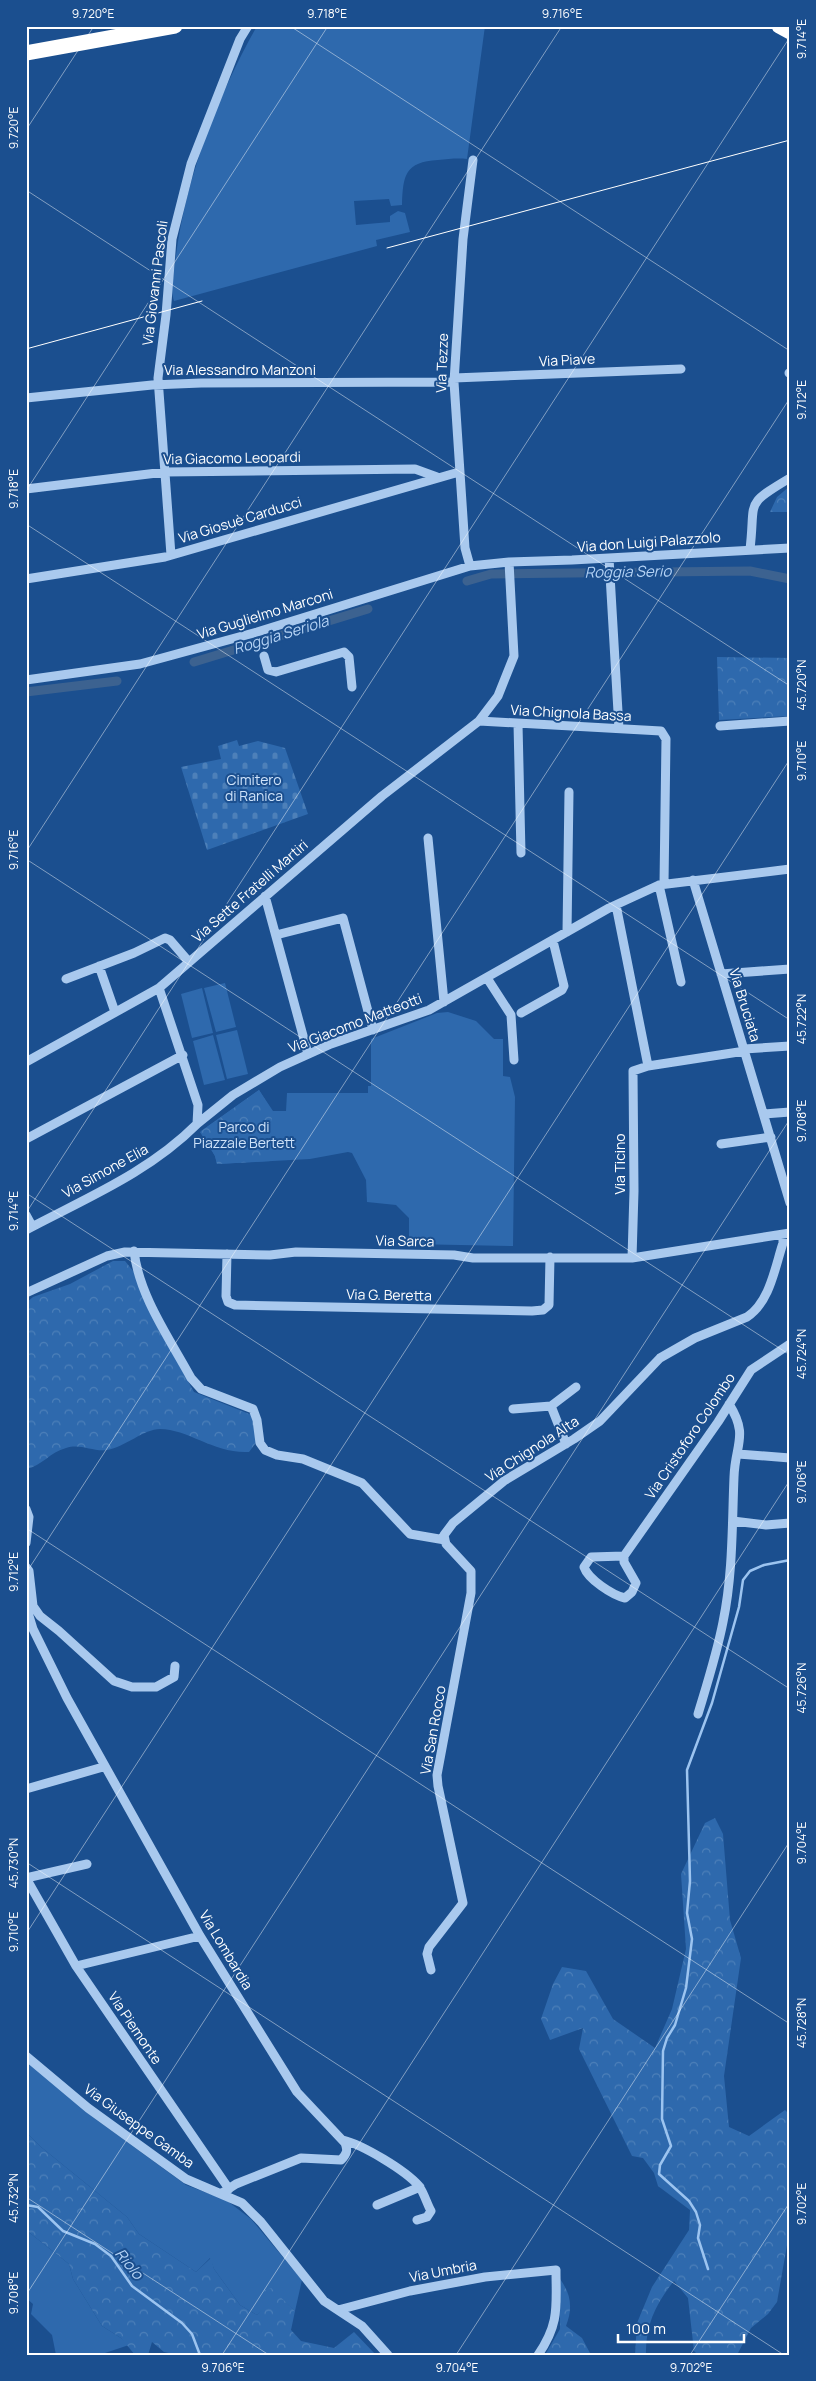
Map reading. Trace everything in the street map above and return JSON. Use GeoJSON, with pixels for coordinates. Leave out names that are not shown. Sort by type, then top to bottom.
{"type":"FeatureCollection","features":[{"type":"Feature","properties":{"kind":"highway"},"geometry":{"type":"LineString","coordinates":[[26,53],[175,26]]}},
{"type":"Feature","properties":{"kind":"highway"},"geometry":{"type":"LineString","coordinates":[[779,26],[790,32]]}},
{"type":"Feature","properties":{"kind":"street","name":"Via Giovanni Pascoli"},"geometry":{"type":"LineString","coordinates":[[171,555],[159,384],[172,239],[180,199],[203,129],[240,40],[248,26]]}},
{"type":"Feature","properties":{"kind":"street","name":"Via Tezze"},"geometry":{"type":"LineString","coordinates":[[470,566],[465,548],[454,380],[464,231],[473,160]]}},
{"type":"Feature","properties":{"kind":"street","name":"Via Piave"},"geometry":{"type":"LineString","coordinates":[[454,380],[681,369]]}},
{"type":"Feature","properties":{"kind":"street","name":"Via Alessandro Manzoni"},"geometry":{"type":"LineString","coordinates":[[26,398],[159,384],[454,380]]}},
{"type":"Feature","properties":{"kind":"street","name":"Via Giacomo Leopardi"},"geometry":{"type":"LineString","coordinates":[[26,488],[165,472],[415,469],[437,477]]}},
{"type":"Feature","properties":{"kind":"street","name":"Via Giosuè Carducci"},"geometry":{"type":"LineString","coordinates":[[26,579],[171,555],[459,472]]}},
{"type":"Feature","properties":{"kind":"street"},"geometry":{"type":"LineString","coordinates":[[750,549],[752,507],[766,492],[790,478]]}},
{"type":"Feature","properties":{"kind":"street","name":"Via don Luigi Palazzolo"},"geometry":{"type":"LineString","coordinates":[[509,562],[790,548]]}},
{"type":"Feature","properties":{"kind":"street"},"geometry":{"type":"LineString","coordinates":[[609,558],[619,729]]}},
{"type":"Feature","properties":{"kind":"street","name":"Via Guglielmo Marconi"},"geometry":{"type":"LineString","coordinates":[[26,680],[140,664],[258,636],[470,566],[509,562]]}},
{"type":"Feature","properties":{"kind":"street","name":"Via Sette Fratelli Martiri"},"geometry":{"type":"LineString","coordinates":[[26,1062],[159,988],[382,796],[480,721],[498,696],[514,656],[509,562]]}},
{"type":"Feature","properties":{"kind":"street"},"geometry":{"type":"LineString","coordinates":[[264,656],[268,670],[276,672],[344,652],[350,657],[352,687]]}},
{"type":"Feature","properties":{"kind":"street","name":"Via Chignola Bassa"},"geometry":{"type":"LineString","coordinates":[[480,721],[661,731],[666,739],[661,884]]}},
{"type":"Feature","properties":{"kind":"street"},"geometry":{"type":"LineString","coordinates":[[720,726],[790,721]]}},
{"type":"Feature","properties":{"kind":"street"},"geometry":{"type":"LineString","coordinates":[[518,724],[521,854]]}},
{"type":"Feature","properties":{"kind":"street"},"geometry":{"type":"LineString","coordinates":[[567,932],[569,792]]}},
{"type":"Feature","properties":{"kind":"street"},"geometry":{"type":"LineString","coordinates":[[428,838],[444,1002]]}},
{"type":"Feature","properties":{"kind":"street","name":"Via Giacomo Matteotti"},"geometry":{"type":"LineString","coordinates":[[198,1105],[207,1108],[308,1054],[415,1016],[444,1002],[616,904],[661,884],[790,868]]}},
{"type":"Feature","properties":{"kind":"street","name":"Via Bruciata"},"geometry":{"type":"LineString","coordinates":[[693,880],[790,1204]]}},
{"type":"Feature","properties":{"kind":"street"},"geometry":{"type":"LineString","coordinates":[[661,884],[681,982]]}},
{"type":"Feature","properties":{"kind":"street"},"geometry":{"type":"LineString","coordinates":[[265,896],[308,1054]]}},
{"type":"Feature","properties":{"kind":"street"},"geometry":{"type":"LineString","coordinates":[[616,904],[648,1066],[744,1050],[790,1046]]}},
{"type":"Feature","properties":{"kind":"street"},"geometry":{"type":"LineString","coordinates":[[276,935],[343,918],[373,1030]]}},
{"type":"Feature","properties":{"kind":"street"},"geometry":{"type":"LineString","coordinates":[[66,979],[165,938],[170,940],[189,962]]}},
{"type":"Feature","properties":{"kind":"street"},"geometry":{"type":"LineString","coordinates":[[521,1013],[562,990],[564,986],[553,941]]}},
{"type":"Feature","properties":{"kind":"street"},"geometry":{"type":"LineString","coordinates":[[99,966],[115,1012]]}},
{"type":"Feature","properties":{"kind":"street"},"geometry":{"type":"LineString","coordinates":[[721,974],[790,969]]}},
{"type":"Feature","properties":{"kind":"street"},"geometry":{"type":"LineString","coordinates":[[487,978],[511,1015],[514,1060]]}},
{"type":"Feature","properties":{"kind":"street"},"geometry":{"type":"LineString","coordinates":[[159,988],[183,1055],[198,1105],[197,1124]]}},
{"type":"Feature","properties":{"kind":"street"},"geometry":{"type":"LineString","coordinates":[[26,1139],[183,1055]]}},
{"type":"Feature","properties":{"kind":"street","name":"Via Ticino"},"geometry":{"type":"LineString","coordinates":[[632,1258],[634,1191],[633,1071],[648,1066]]}},
{"type":"Feature","properties":{"kind":"street","name":"Via Giacomo Matteotti"},"geometry":{"type":"LineString","coordinates":[[197,1124],[233,1095]]}},
{"type":"Feature","properties":{"kind":"street"},"geometry":{"type":"LineString","coordinates":[[764,1114],[790,1112]]}},
{"type":"Feature","properties":{"kind":"street","name":"Via Simone Elia"},"geometry":{"type":"LineString","coordinates":[[29,1228],[152,1163],[197,1124]]}},
{"type":"Feature","properties":{"kind":"street"},"geometry":{"type":"LineString","coordinates":[[721,1144],[771,1137]]}},
{"type":"Feature","properties":{"kind":"street"},"geometry":{"type":"LineString","coordinates":[[26,1215],[29,1228]]}},
{"type":"Feature","properties":{"kind":"street","name":"Via Sarca"},"geometry":{"type":"LineString","coordinates":[[26,1293],[107,1256],[134,1251],[227,1254],[296,1252],[454,1255],[473,1258],[632,1258],[787,1234]]}},
{"type":"Feature","properties":{"kind":"street","name":"Via Chignola Alta"},"geometry":{"type":"LineString","coordinates":[[445,1540],[444,1535],[453,1523],[504,1481],[600,1421],[660,1358],[695,1338],[755,1312],[762,1305],[787,1234]]}},
{"type":"Feature","properties":{"kind":"street"},"geometry":{"type":"LineString","coordinates":[[134,1251],[136,1266],[144,1287],[191,1378],[201,1389],[253,1409],[257,1420],[260,1443],[265,1450],[276,1455],[303,1459],[362,1482],[410,1534],[445,1540]]}},
{"type":"Feature","properties":{"kind":"street","name":"Via G. Beretta"},"geometry":{"type":"LineString","coordinates":[[227,1254],[226,1296],[228,1302],[235,1305],[532,1311],[543,1310],[549,1305],[550,1257]]}},
{"type":"Feature","properties":{"kind":"street","name":"Via Cristoforo Colombo"},"geometry":{"type":"LineString","coordinates":[[624,1556],[751,1370],[790,1344]]}},
{"type":"Feature","properties":{"kind":"street"},"geometry":{"type":"LineString","coordinates":[[513,1409],[551,1406],[576,1387]]}},
{"type":"Feature","properties":{"kind":"street"},"geometry":{"type":"LineString","coordinates":[[698,1714],[724,1621],[732,1558],[734,1474],[741,1434],[738,1419],[729,1404]]}},
{"type":"Feature","properties":{"kind":"street"},"geometry":{"type":"LineString","coordinates":[[551,1406],[566,1444]]}},
{"type":"Feature","properties":{"kind":"street"},"geometry":{"type":"LineString","coordinates":[[738,1454],[790,1458]]}},
{"type":"Feature","properties":{"kind":"street"},"geometry":{"type":"LineString","coordinates":[[26,1509],[29,1517],[26,1543]]}},
{"type":"Feature","properties":{"kind":"street"},"geometry":{"type":"LineString","coordinates":[[733,1521],[766,1525],[790,1523]]}},
{"type":"Feature","properties":{"kind":"street","name":"Via San Rocco"},"geometry":{"type":"LineString","coordinates":[[431,1970],[427,1954],[429,1947],[462,1902],[438,1786],[438,1774],[470,1593],[471,1571],[446,1544],[445,1540]]}},
{"type":"Feature","properties":{"kind":"street"},"geometry":{"type":"LineString","coordinates":[[624,1556],[624,1562],[636,1583],[632,1592],[625,1598],[616,1595],[594,1579],[584,1567],[591,1557],[624,1556]]}},
{"type":"Feature","properties":{"kind":"street"},"geometry":{"type":"LineString","coordinates":[[26,1567],[29,1571],[33,1606],[40,1616],[114,1681],[132,1687],[156,1687],[174,1678],[175,1666]]}},
{"type":"Feature","properties":{"kind":"street","name":"Via Lombardia"},"geometry":{"type":"LineString","coordinates":[[26,1606],[29,1631],[103,1767],[200,1936],[297,2092],[343,2140]]}},
{"type":"Feature","properties":{"kind":"street"},"geometry":{"type":"LineString","coordinates":[[26,1789],[103,1767]]}},
{"type":"Feature","properties":{"kind":"street"},"geometry":{"type":"LineString","coordinates":[[26,1878],[87,1864]]}},
{"type":"Feature","properties":{"kind":"street","name":"Via Piemonte"},"geometry":{"type":"LineString","coordinates":[[26,1878],[76,1966],[226,2191]]}},
{"type":"Feature","properties":{"kind":"street"},"geometry":{"type":"LineString","coordinates":[[76,1966],[200,1936]]}},
{"type":"Feature","properties":{"kind":"street","name":"Via Giuseppe Gamba"},"geometry":{"type":"LineString","coordinates":[[26,2056],[88,2108],[186,2179],[226,2191],[242,2203],[261,2222],[324,2301],[362,2326],[388,2355]]}},
{"type":"Feature","properties":{"kind":"street"},"geometry":{"type":"LineString","coordinates":[[343,2140],[354,2143],[389,2163],[420,2187],[431,2211],[428,2217],[417,2220]]}},
{"type":"Feature","properties":{"kind":"street"},"geometry":{"type":"LineString","coordinates":[[226,2191],[236,2184],[301,2158],[341,2160],[346,2155],[347,2148],[343,2140]]}},
{"type":"Feature","properties":{"kind":"street"},"geometry":{"type":"LineString","coordinates":[[377,2205],[420,2187]]}},
{"type":"Feature","properties":{"kind":"street","name":"Via Umbria"},"geometry":{"type":"LineString","coordinates":[[338,2310],[438,2286],[485,2277],[556,2270],[556,2314],[553,2331],[538,2355]]}},
{"type":"Feature","properties":{"kind":"green space"},"geometry":{"type":"Polygon","coordinates":[[[257,26],[485,26],[467,159],[427,161],[412,167],[405,178],[402,205],[391,206],[389,199],[354,201],[356,225],[390,222],[390,216],[398,211],[405,213],[410,232],[376,240],[377,246],[174,301],[172,292],[180,232],[186,201],[204,141],[228,82],[257,26]]]}},
{"type":"Feature","properties":{"kind":"green space"},"geometry":{"type":"Polygon","coordinates":[[[790,486],[790,512],[770,512],[777,497],[790,486]]]}},
{"type":"Feature","properties":{"kind":"green space"},"geometry":{"type":"Polygon","coordinates":[[[717,657],[790,658],[790,716],[719,720],[717,657]]]}},
{"type":"Feature","properties":{"kind":"green space","name":"Cimitero di Ranica"},"geometry":{"type":"Polygon","coordinates":[[[237,740],[239,746],[258,741],[285,748],[308,814],[207,850],[181,767],[221,759],[218,746],[237,740]]]}},
{"type":"Feature","properties":{"kind":"green space"},"geometry":{"type":"Polygon","coordinates":[[[225,983],[236,1027],[216,1032],[204,988],[225,983]]]}},
{"type":"Feature","properties":{"kind":"green space"},"geometry":{"type":"Polygon","coordinates":[[[202,988],[213,1033],[192,1038],[181,994],[202,988]]]}},
{"type":"Feature","properties":{"kind":"green space"},"geometry":{"type":"Polygon","coordinates":[[[448,1012],[476,1021],[494,1039],[503,1039],[503,1076],[510,1077],[515,1097],[513,1246],[409,1244],[409,1218],[396,1205],[367,1202],[366,1180],[352,1153],[348,1152],[310,1159],[217,1164],[215,1156],[201,1131],[259,1090],[273,1111],[286,1111],[287,1093],[368,1093],[368,1086],[371,1086],[371,1039],[437,1013],[448,1012]]]}},
{"type":"Feature","properties":{"kind":"green space"},"geometry":{"type":"Polygon","coordinates":[[[237,1030],[248,1074],[227,1079],[216,1035],[237,1030]]]}},
{"type":"Feature","properties":{"kind":"green space"},"geometry":{"type":"Polygon","coordinates":[[[213,1035],[225,1080],[204,1085],[193,1041],[213,1035]]]}},
{"type":"Feature","properties":{"kind":"green space","name":"Parco di Piazzale Bertett"},"geometry":{"type":"Polygon","coordinates":[[[259,1090],[272,1111],[271,1161],[217,1164],[215,1156],[200,1132],[259,1090]]]}},
{"type":"Feature","properties":{"kind":"green space"},"geometry":{"type":"Polygon","coordinates":[[[113,1261],[125,1261],[134,1272],[154,1320],[194,1392],[252,1415],[258,1440],[249,1452],[237,1452],[213,1446],[181,1433],[160,1429],[148,1432],[107,1450],[76,1446],[66,1448],[37,1465],[26,1469],[26,1303],[33,1297],[70,1284],[113,1261]]]}},
{"type":"Feature","properties":{"kind":"green space"},"geometry":{"type":"Polygon","coordinates":[[[715,1818],[723,1834],[730,1920],[741,1958],[724,2076],[729,2127],[749,2136],[785,2110],[790,2115],[790,2228],[777,2302],[768,2314],[751,2328],[737,2355],[698,2355],[694,2351],[688,2298],[674,2281],[653,2315],[647,2334],[646,2355],[635,2355],[637,2323],[652,2287],[689,2230],[690,2210],[658,2186],[654,2173],[643,2158],[632,2156],[579,2049],[583,2028],[550,2040],[541,2019],[553,1984],[562,1967],[586,1971],[613,2019],[655,2048],[672,2009],[686,1949],[681,1874],[705,1823],[715,1818]]]}},
{"type":"Feature","properties":{"kind":"green space"},"geometry":{"type":"Polygon","coordinates":[[[26,2060],[94,2118],[186,2185],[226,2200],[251,2219],[302,2280],[295,2311],[279,2297],[257,2315],[240,2305],[214,2269],[210,2258],[196,2272],[139,2234],[127,2217],[41,2147],[26,2132],[26,2060]]]}},
{"type":"Feature","properties":{"kind":"green space"},"geometry":{"type":"Polygon","coordinates":[[[26,2132],[41,2147],[127,2217],[139,2234],[196,2272],[211,2258],[214,2269],[240,2305],[257,2315],[262,2310],[262,2291],[271,2288],[295,2311],[291,2330],[301,2341],[334,2348],[354,2332],[376,2355],[178,2355],[164,2352],[152,2342],[148,2355],[135,2355],[121,2338],[102,2326],[73,2279],[69,2264],[26,2230],[26,2132]]]}},
{"type":"Feature","properties":{"kind":"green space"},"geometry":{"type":"Polygon","coordinates":[[[26,2230],[69,2264],[73,2279],[102,2326],[129,2345],[99,2355],[56,2355],[52,2335],[31,2314],[33,2304],[26,2298],[26,2230]]]}},
{"type":"Feature","properties":{"kind":"green space"},"geometry":{"type":"Polygon","coordinates":[[[560,2279],[567,2290],[570,2301],[570,2313],[566,2326],[582,2338],[591,2355],[545,2355],[560,2329],[560,2279]]]}},
{"type":"Feature","properties":{"kind":"waterway","name":"Roggia Serio"},"geometry":{"type":"LineString","coordinates":[[467,581],[491,574],[750,571],[790,579]]}},
{"type":"Feature","properties":{"kind":"waterway","name":"Roggia Seriola"},"geometry":{"type":"LineString","coordinates":[[194,662],[368,609]]}},
{"type":"Feature","properties":{"kind":"waterway","name":"Roggia Serio"},"geometry":{"type":"LineString","coordinates":[[26,692],[117,681]]}},
{"type":"Feature","properties":{"kind":"waterway"},"geometry":{"type":"LineString","coordinates":[[708,2269],[698,2238],[700,2225],[696,2212],[689,2201],[659,2174],[660,2165],[671,2146],[662,2119],[663,2051],[667,2038],[675,2025],[686,1988],[692,1939],[687,1913],[690,1881],[687,1770],[712,1703],[739,1607],[743,1580],[750,1571],[764,1565],[790,1560]]}},
{"type":"Feature","properties":{"kind":"waterway","name":"Riolo"},"geometry":{"type":"LineString","coordinates":[[26,2205],[38,2207],[63,2231],[95,2244],[111,2256],[132,2286],[182,2323],[192,2334],[200,2355]]}},
{"type":"Feature","properties":{"kind":"tram line"},"geometry":{"type":"LineString","coordinates":[[387,248],[790,140]]}},
{"type":"Feature","properties":{"kind":"tram line"},"geometry":{"type":"LineString","coordinates":[[26,349],[202,301]]}}]}
